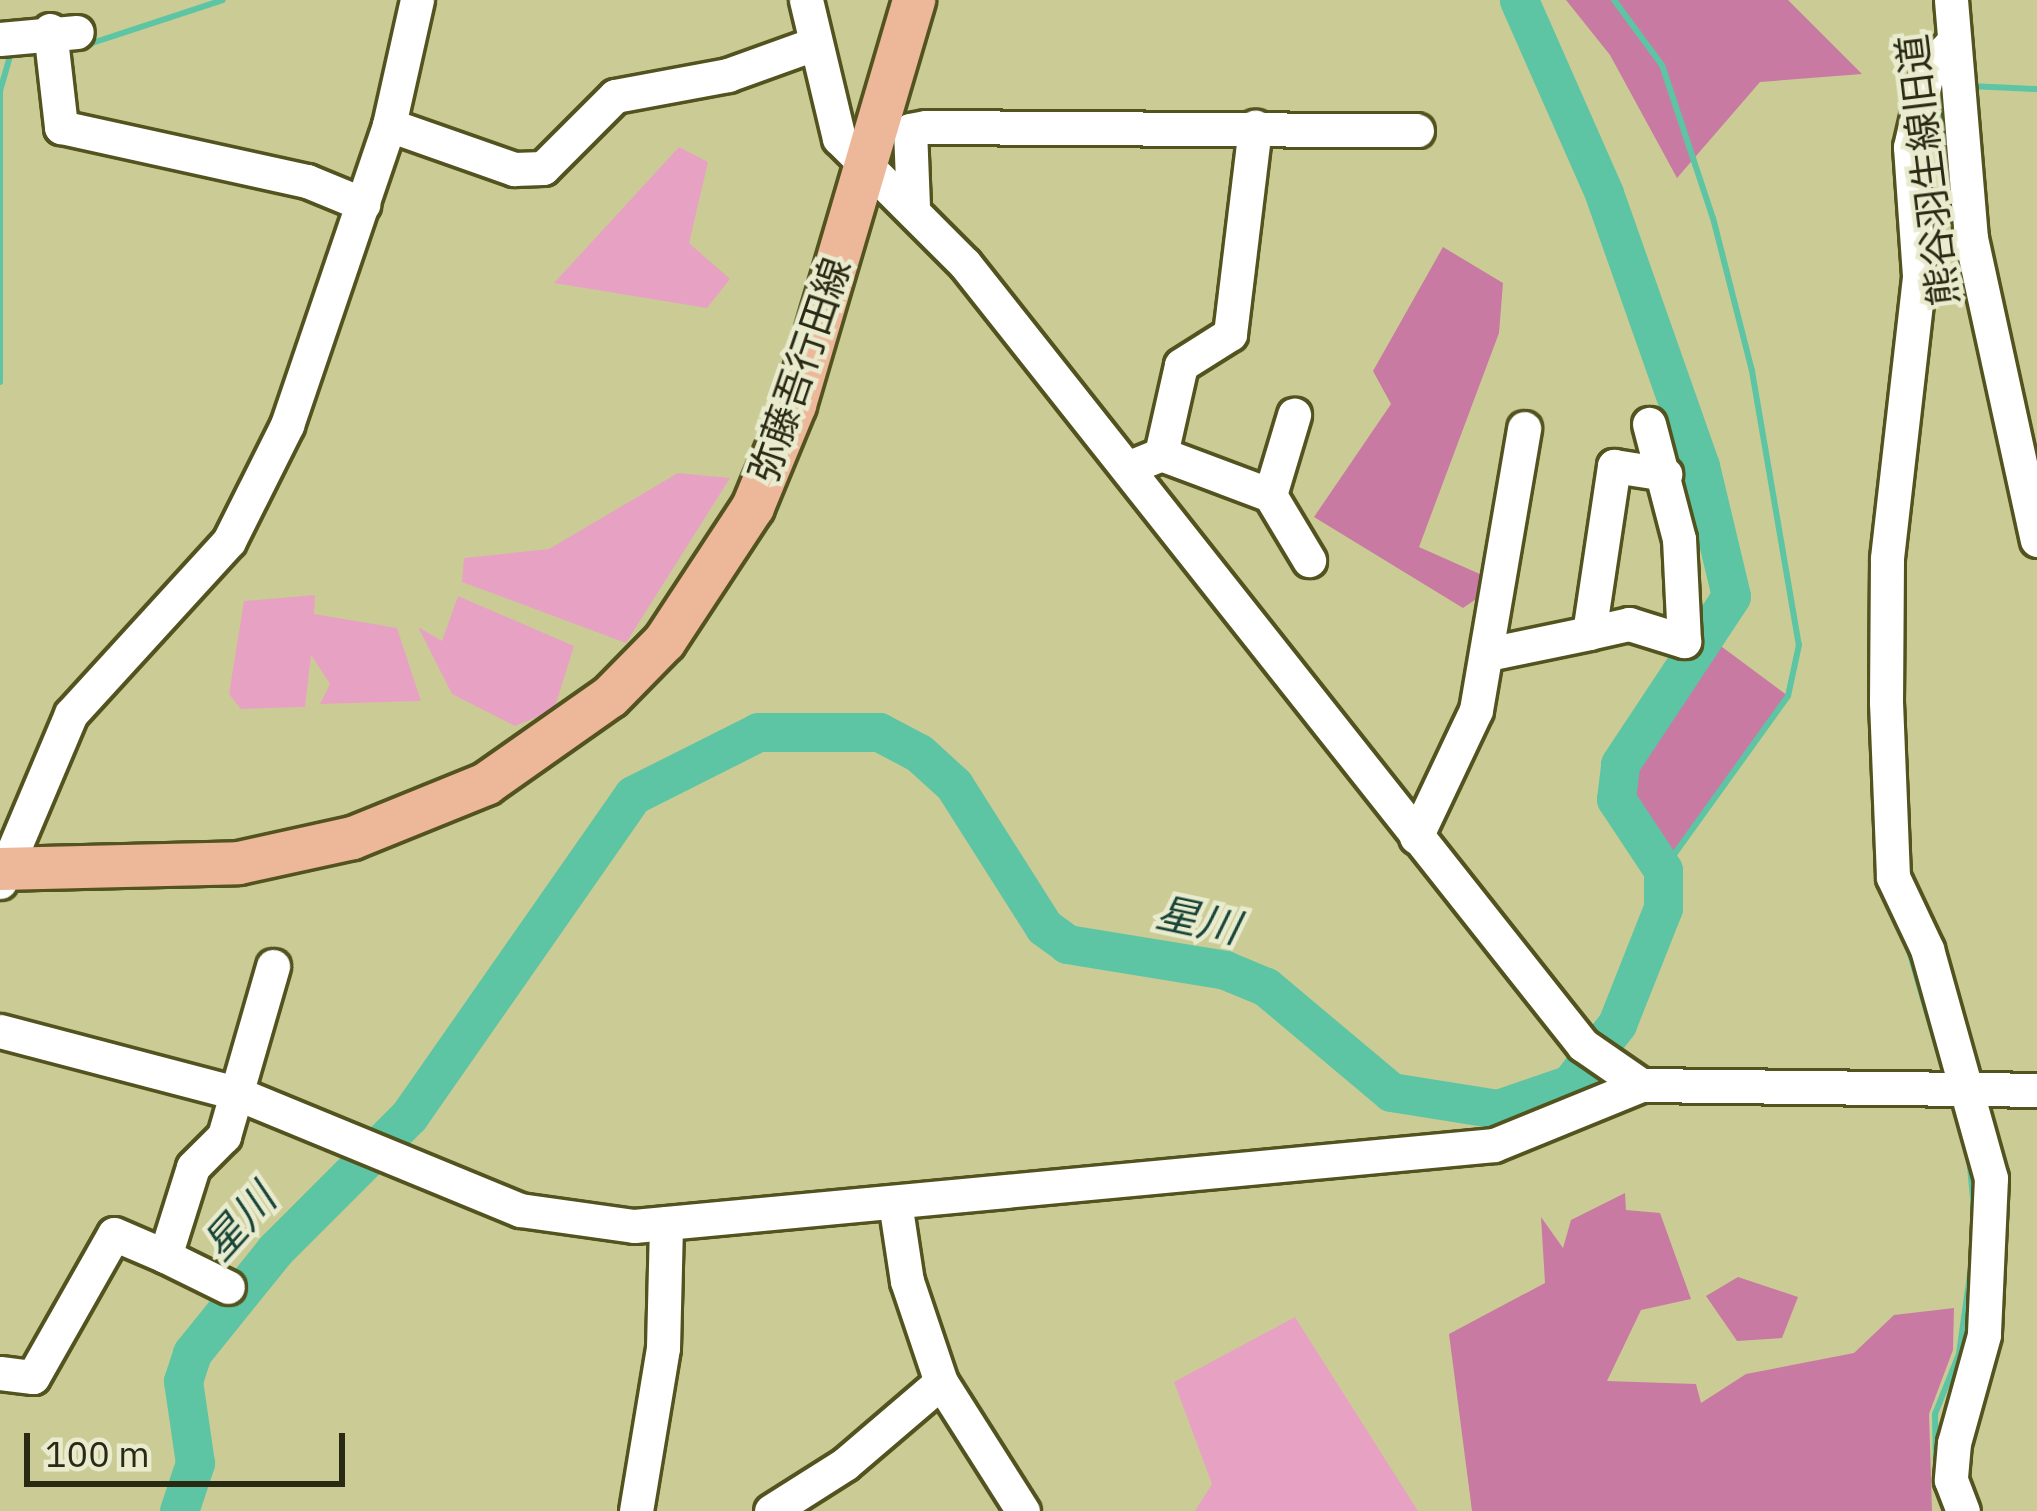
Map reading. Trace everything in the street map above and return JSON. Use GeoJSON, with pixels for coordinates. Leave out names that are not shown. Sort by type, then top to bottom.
{"type":"FeatureCollection","features":[{"type":"Feature","properties":{"kind":"main road","name":"弥藤吾行田線"},"geometry":{"type":"LineString","coordinates":[[2,873],[239,862],[353,838],[486,784],[610,698],[665,641],[753,507],[795,405],[914,0]]}},
{"type":"Feature","properties":{"kind":"street"},"geometry":{"type":"LineString","coordinates":[[2,873],[70,714],[229,541],[287,425],[389,125],[417,0]]}},
{"type":"Feature","properties":{"kind":"street"},"geometry":{"type":"LineString","coordinates":[[806,0],[839,138],[913,207],[1127,468],[1583,1045],[1632,1081]]}},
{"type":"Feature","properties":{"kind":"street","name":"熊谷羽生線旧道"},"geometry":{"type":"LineString","coordinates":[[1951,0],[1971,238],[2037,540]]}},
{"type":"Feature","properties":{"kind":"street"},"geometry":{"type":"LineString","coordinates":[[0,39],[63,31],[61,128],[307,181],[363,204]]}},
{"type":"Feature","properties":{"kind":"street"},"geometry":{"type":"LineString","coordinates":[[389,125],[514,170],[543,168],[615,96],[728,75],[814,44]]}},
{"type":"Feature","properties":{"kind":"street"},"geometry":{"type":"LineString","coordinates":[[1956,71],[1928,69],[1910,147],[1919,277],[1887,559],[1886,702],[1893,877],[1927,949],[1955,1088],[1991,1178],[1993,1247],[1984,1335],[1954,1443],[1951,1480],[1963,1511]]}},
{"type":"Feature","properties":{"kind":"street"},"geometry":{"type":"LineString","coordinates":[[913,207],[910,130],[1256,126],[1417,130]]}},
{"type":"Feature","properties":{"kind":"street"},"geometry":{"type":"LineString","coordinates":[[1161,454],[1181,365],[1230,334],[1256,126]]}},
{"type":"Feature","properties":{"kind":"street"},"geometry":{"type":"LineString","coordinates":[[1270,495],[1294,415]]}},
{"type":"Feature","properties":{"kind":"street"},"geometry":{"type":"LineString","coordinates":[[1488,654],[1629,624],[1684,640],[1689,614],[1665,473],[1649,424]]}},
{"type":"Feature","properties":{"kind":"street"},"geometry":{"type":"LineString","coordinates":[[1416,837],[1476,710],[1524,428]]}},
{"type":"Feature","properties":{"kind":"street"},"geometry":{"type":"LineString","coordinates":[[1127,468],[1161,454],[1270,495],[1309,560]]}},
{"type":"Feature","properties":{"kind":"street"},"geometry":{"type":"LineString","coordinates":[[1589,633],[1614,466],[1665,473]]}},
{"type":"Feature","properties":{"kind":"street"},"geometry":{"type":"LineString","coordinates":[[165,1256],[194,1168],[224,1136],[273,966]]}},
{"type":"Feature","properties":{"kind":"street"},"geometry":{"type":"LineString","coordinates":[[0,1030],[236,1093],[520,1210],[666,1223],[1494,1145],[1632,1081],[2037,1090]]}},
{"type":"Feature","properties":{"kind":"street"},"geometry":{"type":"LineString","coordinates":[[895,1202],[907,1281],[941,1382],[1023,1511]]}},
{"type":"Feature","properties":{"kind":"street"},"geometry":{"type":"LineString","coordinates":[[636,1511],[663,1348],[666,1223]]}},
{"type":"Feature","properties":{"kind":"street"},"geometry":{"type":"LineString","coordinates":[[0,1373],[33,1377],[114,1234],[229,1287]]}},
{"type":"Feature","properties":{"kind":"street"},"geometry":{"type":"LineString","coordinates":[[771,1511],[845,1464],[941,1382]]}},
{"type":"Feature","properties":{"kind":"shaded area"},"geometry":{"type":"Polygon","coordinates":[[[1566,0],[1788,0],[1862,74],[1760,82],[1677,178],[1610,55],[1566,0]]]}},
{"type":"Feature","properties":{"kind":"shaded area"},"geometry":{"type":"Polygon","coordinates":[[[679,147],[708,162],[689,243],[730,279],[707,308],[554,283],[679,147]]]}},
{"type":"Feature","properties":{"kind":"shaded area"},"geometry":{"type":"Polygon","coordinates":[[[1443,247],[1503,283],[1499,333],[1419,547],[1500,583],[1463,608],[1314,517],[1391,404],[1373,371],[1443,247]]]}},
{"type":"Feature","properties":{"kind":"shaded area"},"geometry":{"type":"Polygon","coordinates":[[[678,473],[730,478],[626,643],[462,582],[464,558],[549,549],[678,473]]]}},
{"type":"Feature","properties":{"kind":"shaded area"},"geometry":{"type":"Polygon","coordinates":[[[315,595],[314,614],[397,628],[421,701],[320,704],[330,684],[311,655],[305,707],[241,709],[229,694],[244,601],[315,595]]]}},
{"type":"Feature","properties":{"kind":"shaded area"},"geometry":{"type":"Polygon","coordinates":[[[458,596],[574,646],[554,710],[515,726],[452,694],[418,627],[442,641],[458,596]]]}},
{"type":"Feature","properties":{"kind":"shaded area"},"geometry":{"type":"Polygon","coordinates":[[[1706,635],[1788,696],[1663,870],[1616,799],[1620,764],[1706,635]]]}},
{"type":"Feature","properties":{"kind":"shaded area"},"geometry":{"type":"Polygon","coordinates":[[[1625,1193],[1626,1210],[1660,1213],[1691,1299],[1641,1310],[1607,1381],[1696,1384],[1701,1403],[1746,1374],[1854,1353],[1894,1315],[1954,1308],[1953,1350],[1929,1414],[1932,1511],[1472,1511],[1449,1334],[1545,1283],[1541,1217],[1563,1248],[1571,1220],[1625,1193]]]}},
{"type":"Feature","properties":{"kind":"shaded area"},"geometry":{"type":"Polygon","coordinates":[[[1738,1277],[1798,1297],[1782,1338],[1737,1341],[1706,1296],[1738,1277]]]}},
{"type":"Feature","properties":{"kind":"shaded area"},"geometry":{"type":"Polygon","coordinates":[[[1295,1317],[1418,1511],[1195,1511],[1212,1484],[1174,1382],[1295,1317]]]}},
{"type":"Feature","properties":{"kind":"waterway"},"geometry":{"type":"LineString","coordinates":[[83,46],[223,0]]}},
{"type":"Feature","properties":{"kind":"waterway","name":"星川"},"geometry":{"type":"LineString","coordinates":[[179,1511],[195,1463],[183,1381],[192,1353],[275,1250],[409,1116],[633,795],[758,732],[879,732],[919,753],[954,785],[1044,927],[1067,944],[1225,970],[1266,987],[1391,1092],[1498,1109],[1570,1084],[1617,1024],[1663,908],[1663,870],[1616,799],[1620,764],[1731,596],[1700,466],[1604,193],[1519,0]]}},
{"type":"Feature","properties":{"kind":"waterway"},"geometry":{"type":"LineString","coordinates":[[1614,0],[1662,65],[1713,218],[1752,371],[1799,645],[1788,696],[1663,870]]}},
{"type":"Feature","properties":{"kind":"waterway"},"geometry":{"type":"LineString","coordinates":[[0,382],[0,91],[11,53]]}},
{"type":"Feature","properties":{"kind":"waterway"},"geometry":{"type":"LineString","coordinates":[[1970,86],[2037,89]]}},
{"type":"Feature","properties":{"kind":"waterway"},"geometry":{"type":"LineString","coordinates":[[1927,165],[1944,90]]}},
{"type":"Feature","properties":{"kind":"waterway"},"geometry":{"type":"LineString","coordinates":[[1916,451],[1928,339]]}},
{"type":"Feature","properties":{"kind":"waterway"},"geometry":{"type":"LineString","coordinates":[[1903,721],[1905,768]]}},
{"type":"Feature","properties":{"kind":"waterway"},"geometry":{"type":"LineString","coordinates":[[1907,944],[1945,1075]]}},
{"type":"Feature","properties":{"kind":"waterway"},"geometry":{"type":"LineString","coordinates":[[1969,1156],[1974,1209]]}},
{"type":"Feature","properties":{"kind":"waterway"},"geometry":{"type":"LineString","coordinates":[[1936,1467],[1935,1414],[1959,1354],[1970,1275]]}}]}
